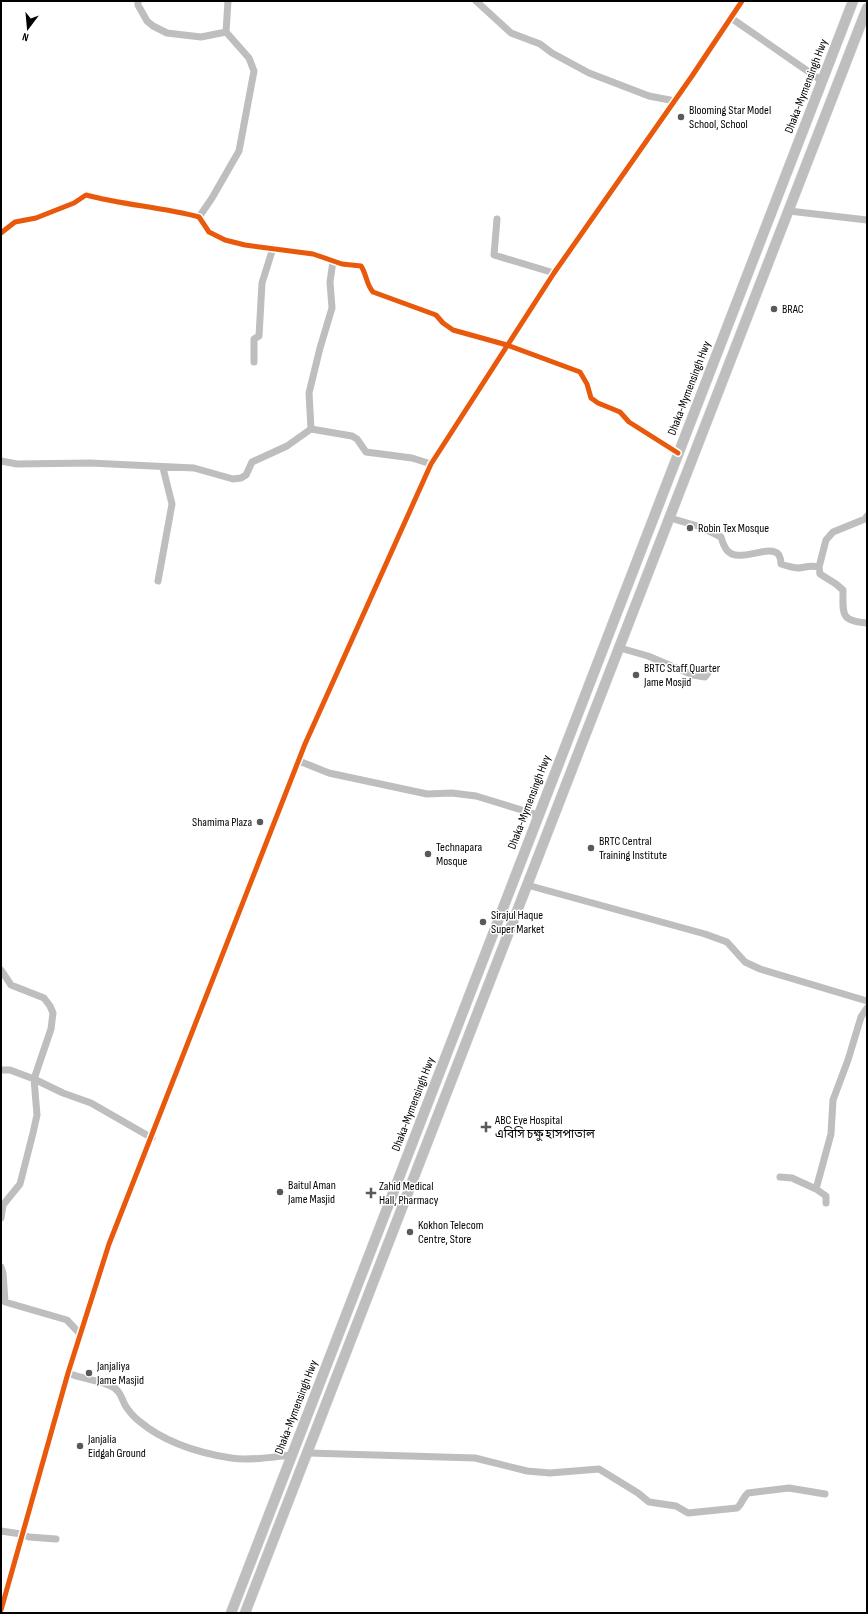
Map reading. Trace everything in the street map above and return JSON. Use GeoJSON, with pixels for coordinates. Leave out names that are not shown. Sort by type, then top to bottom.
{"type":"FeatureCollection","features":[{"type":"Feature","properties":{"kind":"highway","name":"Dhaka-Mymensingh Hwy"},"geometry":{"type":"LineString","coordinates":[[231,1613],[853,1]]}},
{"type":"Feature","properties":{"kind":"highway"},"geometry":{"type":"LineString","coordinates":[[245,1613],[867,8]]}},
{"type":"Feature","properties":{"kind":"street"},"geometry":{"type":"LineString","coordinates":[[138,1],[138,5],[147,21],[153,26],[167,33],[201,37],[226,32]]}},
{"type":"Feature","properties":{"kind":"street"},"geometry":{"type":"LineString","coordinates":[[199,217],[212,198],[239,151],[254,71],[249,58],[226,32],[228,1]]}},
{"type":"Feature","properties":{"kind":"street"},"geometry":{"type":"LineString","coordinates":[[476,1],[511,33],[540,44],[552,54],[583,70],[649,96],[675,101]]}},
{"type":"Feature","properties":{"kind":"street"},"geometry":{"type":"LineString","coordinates":[[1,1610],[68,1373],[109,1244],[152,1138],[299,761],[431,464],[554,273],[675,101],[742,1]]}},
{"type":"Feature","properties":{"kind":"street"},"geometry":{"type":"LineString","coordinates":[[731,18],[822,80]]}},
{"type":"Feature","properties":{"kind":"street"},"geometry":{"type":"LineString","coordinates":[[1,233],[14,222],[36,218],[74,203],[86,195],[109,202],[175,211],[199,217],[209,232],[224,240],[313,254],[333,261],[361,266],[365,273],[367,286],[373,292],[436,315],[443,323],[453,330],[507,345],[580,372],[588,384],[591,398],[598,403],[620,412],[629,422],[678,453]]}},
{"type":"Feature","properties":{"kind":"street"},"geometry":{"type":"LineString","coordinates":[[789,211],[867,220]]}},
{"type":"Feature","properties":{"kind":"street"},"geometry":{"type":"LineString","coordinates":[[497,220],[493,252],[494,255],[554,273]]}},
{"type":"Feature","properties":{"kind":"street"},"geometry":{"type":"LineString","coordinates":[[254,362],[254,339],[259,336],[262,283],[273,248]]}},
{"type":"Feature","properties":{"kind":"street"},"geometry":{"type":"LineString","coordinates":[[311,429],[309,393],[332,308],[330,282],[333,261]]}},
{"type":"Feature","properties":{"kind":"street"},"geometry":{"type":"LineString","coordinates":[[1,461],[17,464],[90,463],[163,468],[194,468],[233,479],[241,478],[246,475],[252,462],[273,454],[311,429],[352,436],[357,439],[366,452],[412,458],[431,464]]}},
{"type":"Feature","properties":{"kind":"street"},"geometry":{"type":"LineString","coordinates":[[158,581],[172,504],[163,468]]}},
{"type":"Feature","properties":{"kind":"street"},"geometry":{"type":"LineString","coordinates":[[867,516],[865,519],[833,532],[826,540],[819,567],[820,574],[843,590],[844,612],[848,619],[852,622],[867,623]]}},
{"type":"Feature","properties":{"kind":"street"},"geometry":{"type":"LineString","coordinates":[[670,518],[701,527],[721,537],[726,550],[737,555],[771,550],[777,553],[782,564],[787,566],[798,568],[811,565],[819,567]]}},
{"type":"Feature","properties":{"kind":"street"},"geometry":{"type":"LineString","coordinates":[[620,648],[648,656],[693,675],[705,677],[708,673]]}},
{"type":"Feature","properties":{"kind":"street"},"geometry":{"type":"LineString","coordinates":[[299,761],[329,773],[427,794],[452,793],[476,796],[538,815]]}},
{"type":"Feature","properties":{"kind":"street"},"geometry":{"type":"LineString","coordinates":[[527,885],[705,934],[727,942],[746,962],[760,969],[867,1001]]}},
{"type":"Feature","properties":{"kind":"street"},"geometry":{"type":"LineString","coordinates":[[1,970],[11,985],[44,998],[53,1013],[51,1029],[34,1078],[37,1115],[34,1133],[20,1184],[3,1205],[1,1218]]}},
{"type":"Feature","properties":{"kind":"street"},"geometry":{"type":"LineString","coordinates":[[816,1189],[831,1134],[833,1100],[848,1060],[861,1017],[867,1008]]}},
{"type":"Feature","properties":{"kind":"street"},"geometry":{"type":"LineString","coordinates":[[1,1070],[10,1070],[34,1078],[63,1093],[92,1103],[152,1138]]}},
{"type":"Feature","properties":{"kind":"street"},"geometry":{"type":"LineString","coordinates":[[780,1177],[792,1178],[816,1189],[826,1196],[826,1203]]}},
{"type":"Feature","properties":{"kind":"street"},"geometry":{"type":"LineString","coordinates":[[1,1267],[3,1273],[3,1302],[67,1320],[80,1334]]}},
{"type":"Feature","properties":{"kind":"street"},"geometry":{"type":"LineString","coordinates":[[68,1373],[80,1378],[111,1386],[120,1392],[126,1406],[136,1419],[149,1429],[176,1444],[231,1458],[252,1459],[291,1455]]}},
{"type":"Feature","properties":{"kind":"street"},"geometry":{"type":"LineString","coordinates":[[308,1453],[475,1458],[527,1471],[550,1473],[600,1469],[638,1493],[649,1502],[676,1506],[688,1513],[737,1508],[741,1505],[745,1495],[748,1493],[789,1488],[825,1494]]}},
{"type":"Feature","properties":{"kind":"street"},"geometry":{"type":"LineString","coordinates":[[1,1532],[29,1537],[56,1539]]}},
{"type":"Feature","properties":{"kind":"cycle path"},"geometry":{"type":"LineString","coordinates":[[1,1610],[68,1373],[109,1244],[305,744],[431,464],[554,273],[692,76],[742,1]]}},
{"type":"Feature","properties":{"kind":"cycle path"},"geometry":{"type":"LineString","coordinates":[[1,233],[15,222],[36,218],[74,203],[86,195],[199,217],[209,232],[225,240],[245,245],[313,254],[342,264],[361,266],[373,292],[436,315],[443,323],[453,330],[507,345],[580,372],[587,384],[591,398],[598,403],[620,412],[629,422],[678,453]]}},
{"type":"Feature","properties":{"kind":"place","name":"Blooming Star Model School, School"},"geometry":{"type":"Point","coordinates":[681,117]}},
{"type":"Feature","properties":{"kind":"place","name":"BRAC"},"geometry":{"type":"Point","coordinates":[774,309]}},
{"type":"Feature","properties":{"kind":"place","name":"Robin Tex Mosque"},"geometry":{"type":"Point","coordinates":[690,528]}},
{"type":"Feature","properties":{"kind":"place","name":"BRTC Staff Quarter Jame Mosjid"},"geometry":{"type":"Point","coordinates":[636,675]}},
{"type":"Feature","properties":{"kind":"place","name":"Shamima Plaza"},"geometry":{"type":"Point","coordinates":[260,822]}},
{"type":"Feature","properties":{"kind":"place","name":"BRTC Central Training Institute"},"geometry":{"type":"Point","coordinates":[591,848]}},
{"type":"Feature","properties":{"kind":"place","name":"Technapara Mosque"},"geometry":{"type":"Point","coordinates":[428,854]}},
{"type":"Feature","properties":{"kind":"place","name":"Sirajul Haque Super Market"},"geometry":{"type":"Point","coordinates":[483,922]}},
{"type":"Feature","properties":{"kind":"place","name":"ABC Eye Hospital এবিসি চক্ষু হাসপাতাল"},"geometry":{"type":"Point","coordinates":[486,1127]}},
{"type":"Feature","properties":{"kind":"place","name":"Baitul Aman Jame Masjid"},"geometry":{"type":"Point","coordinates":[280,1192]}},
{"type":"Feature","properties":{"kind":"place","name":"Zahid Medical Hall, Pharmacy"},"geometry":{"type":"Point","coordinates":[371,1193]}},
{"type":"Feature","properties":{"kind":"place","name":"Kokhon Telecom Centre, Store"},"geometry":{"type":"Point","coordinates":[410,1232]}},
{"type":"Feature","properties":{"kind":"place","name":"Janjaliya Jame Masjid"},"geometry":{"type":"Point","coordinates":[89,1373]}},
{"type":"Feature","properties":{"kind":"place","name":"Janjalia Eidgah Ground"},"geometry":{"type":"Point","coordinates":[80,1446]}}]}
